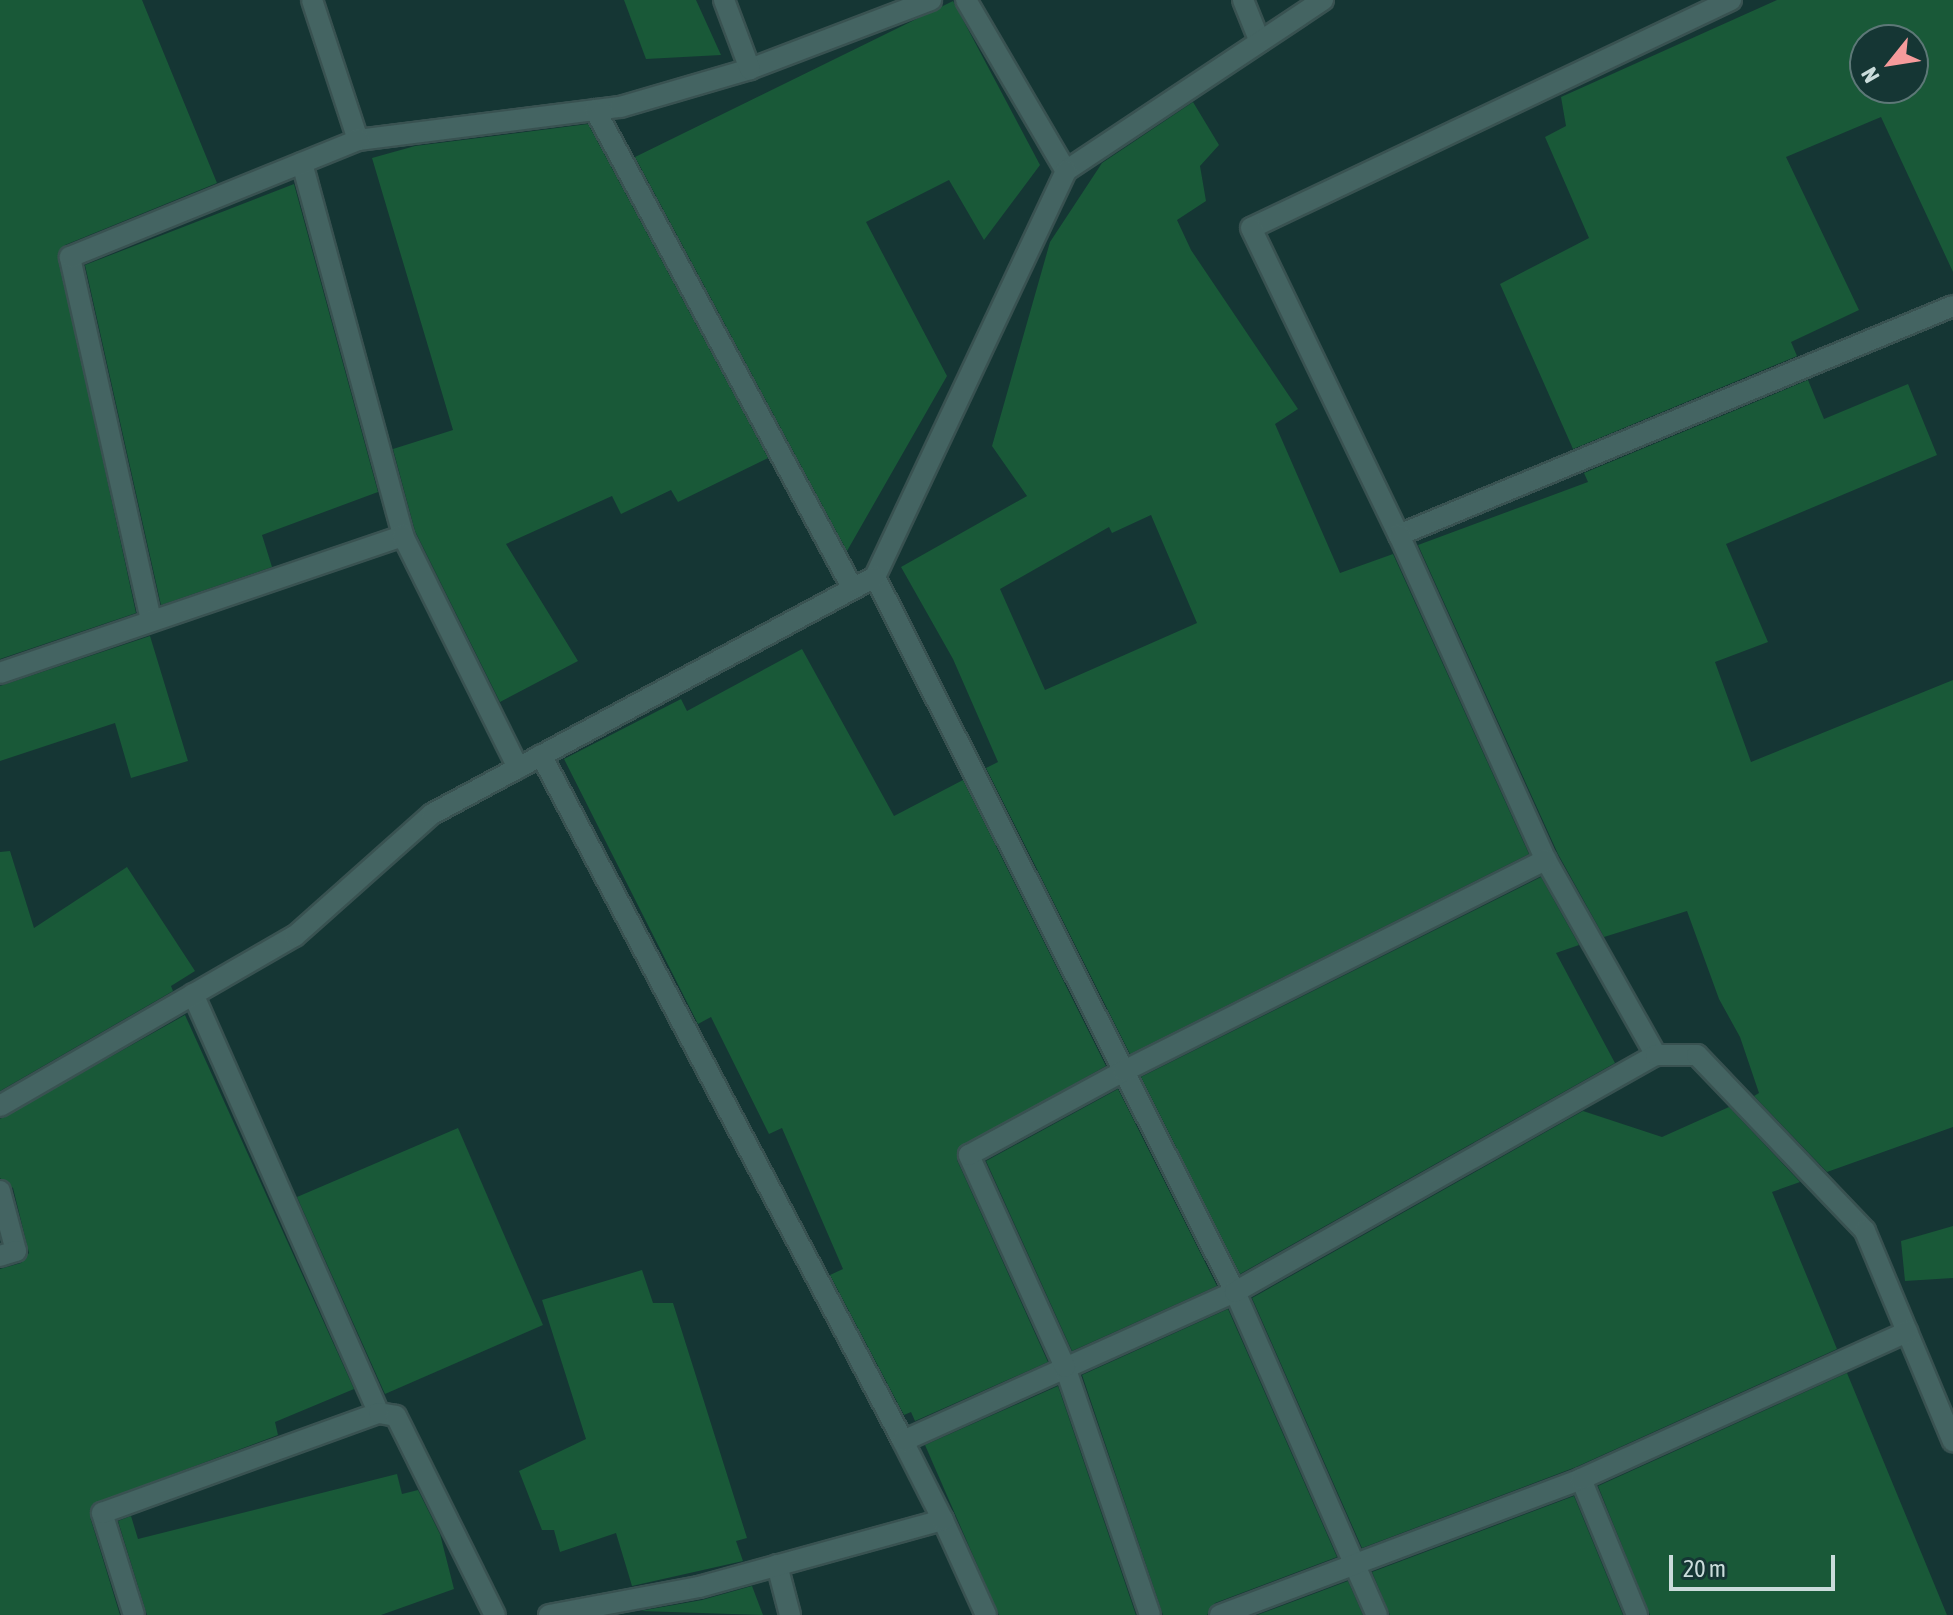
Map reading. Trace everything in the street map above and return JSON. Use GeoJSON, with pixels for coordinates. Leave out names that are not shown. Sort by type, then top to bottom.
{"type":"FeatureCollection","features":[{"type":"Feature","properties":{"kind":"street"},"geometry":{"type":"LineString","coordinates":[[312,0],[358,140]]}},
{"type":"Feature","properties":{"kind":"street"},"geometry":{"type":"LineString","coordinates":[[724,0],[750,69]]}},
{"type":"Feature","properties":{"kind":"street"},"geometry":{"type":"LineString","coordinates":[[151,620],[70,257],[358,140],[595,110],[750,69],[931,0]]}},
{"type":"Feature","properties":{"kind":"street"},"geometry":{"type":"LineString","coordinates":[[966,0],[1066,171]]}},
{"type":"Feature","properties":{"kind":"street"},"geometry":{"type":"LineString","coordinates":[[1243,0],[1260,42]]}},
{"type":"Feature","properties":{"kind":"street"},"geometry":{"type":"LineString","coordinates":[[0,1106],[295,936],[432,814],[875,577],[1066,171],[1323,0]]}},
{"type":"Feature","properties":{"kind":"street"},"geometry":{"type":"LineString","coordinates":[[1656,1055],[1546,860],[1399,535],[1251,228],[1731,0]]}},
{"type":"Feature","properties":{"kind":"street"},"geometry":{"type":"LineString","coordinates":[[595,110],[853,589]]}},
{"type":"Feature","properties":{"kind":"street"},"geometry":{"type":"LineString","coordinates":[[302,163],[403,536],[518,768]]}},
{"type":"Feature","properties":{"kind":"street"},"geometry":{"type":"LineString","coordinates":[[1399,535],[1953,306]]}},
{"type":"Feature","properties":{"kind":"street"},"geometry":{"type":"LineString","coordinates":[[0,673],[403,536]]}},
{"type":"Feature","properties":{"kind":"street"},"geometry":{"type":"LineString","coordinates":[[875,577],[1235,1292],[1377,1615]]}},
{"type":"Feature","properties":{"kind":"street"},"geometry":{"type":"LineString","coordinates":[[541,755],[903,1441],[986,1615]]}},
{"type":"Feature","properties":{"kind":"street"},"geometry":{"type":"LineString","coordinates":[[1150,1615],[1065,1367],[969,1155],[1124,1071],[1546,860]]}},
{"type":"Feature","properties":{"kind":"street"},"geometry":{"type":"LineString","coordinates":[[193,994],[379,1413]]}},
{"type":"Feature","properties":{"kind":"street"},"geometry":{"type":"LineString","coordinates":[[903,1441],[1235,1292],[1656,1055],[1697,1055],[1865,1231],[1953,1441]]}},
{"type":"Feature","properties":{"kind":"street"},"geometry":{"type":"LineString","coordinates":[[0,1191],[16,1251],[0,1256]]}},
{"type":"Feature","properties":{"kind":"street"},"geometry":{"type":"LineString","coordinates":[[1220,1615],[1357,1567],[1581,1479],[1907,1332]]}},
{"type":"Feature","properties":{"kind":"street"},"geometry":{"type":"LineString","coordinates":[[134,1615],[102,1513],[379,1413],[396,1416],[495,1615]]}},
{"type":"Feature","properties":{"kind":"street"},"geometry":{"type":"LineString","coordinates":[[1581,1479],[1637,1615]]}},
{"type":"Feature","properties":{"kind":"street"},"geometry":{"type":"LineString","coordinates":[[549,1615],[699,1587],[943,1520]]}},
{"type":"Feature","properties":{"kind":"street"},"geometry":{"type":"LineString","coordinates":[[777,1565],[790,1615]]}},
{"type":"Feature","properties":{"kind":"building"},"geometry":{"type":"Polygon","coordinates":[[[0,0],[142,0],[217,183],[65,245],[58,253],[136,613],[0,659],[0,0]]]}},
{"type":"Feature","properties":{"kind":"building"},"geometry":{"type":"Polygon","coordinates":[[[624,0],[696,0],[721,55],[646,59],[624,0]]]}},
{"type":"Feature","properties":{"kind":"building"},"geometry":{"type":"Polygon","coordinates":[[[1777,0],[1953,0],[1953,272],[1881,117],[1786,157],[1859,310],[1791,342],[1797,356],[1573,449],[1500,284],[1589,238],[1545,137],[1566,126],[1561,97],[1777,0]]]}},
{"type":"Feature","properties":{"kind":"building"},"geometry":{"type":"Polygon","coordinates":[[[953,1],[1040,165],[984,240],[949,180],[866,222],[947,376],[847,551],[635,157],[953,1]]]}},
{"type":"Feature","properties":{"kind":"building"},"geometry":{"type":"Polygon","coordinates":[[[1193,102],[1219,145],[1200,166],[1206,201],[1177,220],[1191,250],[1298,409],[1275,424],[1340,573],[1393,554],[1529,854],[1130,1054],[986,768],[998,762],[953,659],[901,567],[1027,496],[992,446],[1050,242],[1102,163],[1193,102]],[[1151,515],[1112,533],[1109,527],[1000,589],[1045,690],[1197,623],[1151,515]]]}},
{"type":"Feature","properties":{"kind":"building"},"geometry":{"type":"Polygon","coordinates":[[[588,124],[768,458],[678,502],[671,490],[621,514],[612,496],[506,544],[578,661],[500,702],[415,531],[393,449],[453,430],[372,158],[415,146],[588,124]]]}},
{"type":"Feature","properties":{"kind":"building"},"geometry":{"type":"Polygon","coordinates":[[[294,184],[378,492],[262,535],[272,567],[161,605],[85,265],[294,184]]]}},
{"type":"Feature","properties":{"kind":"building"},"geometry":{"type":"Polygon","coordinates":[[[1808,380],[1824,419],[1908,384],[1937,455],[1726,544],[1768,642],[1715,662],[1751,762],[1953,680],[1953,1127],[1827,1172],[1754,1096],[1759,1093],[1740,1037],[1719,999],[1687,911],[1604,937],[1558,854],[1418,545],[1588,482],[1584,473],[1808,380]]]}},
{"type":"Feature","properties":{"kind":"building"},"geometry":{"type":"Polygon","coordinates":[[[150,636],[188,761],[131,778],[115,723],[0,761],[0,686],[150,636]]]}},
{"type":"Feature","properties":{"kind":"building"},"geometry":{"type":"Polygon","coordinates":[[[802,649],[894,816],[963,780],[1106,1066],[958,1149],[957,1160],[1048,1362],[915,1421],[911,1412],[904,1415],[830,1275],[843,1269],[782,1128],[769,1134],[711,1017],[698,1024],[564,759],[681,699],[687,711],[802,649]]]}},
{"type":"Feature","properties":{"kind":"building"},"geometry":{"type":"Polygon","coordinates":[[[10,851],[34,928],[127,867],[195,971],[171,986],[173,991],[0,1091],[0,852],[10,851]]]}},
{"type":"Feature","properties":{"kind":"building"},"geometry":{"type":"Polygon","coordinates":[[[1541,877],[1579,945],[1556,953],[1615,1063],[1240,1274],[1141,1077],[1541,877]]]}},
{"type":"Feature","properties":{"kind":"building"},"geometry":{"type":"Polygon","coordinates":[[[185,1015],[354,1389],[275,1422],[278,1435],[93,1504],[90,1517],[120,1615],[0,1615],[0,1269],[21,1263],[29,1253],[13,1188],[0,1178],[0,1119],[185,1015]]]}},
{"type":"Feature","properties":{"kind":"building"},"geometry":{"type":"Polygon","coordinates":[[[1118,1089],[1217,1286],[1072,1351],[986,1161],[1118,1089]]]}},
{"type":"Feature","properties":{"kind":"building"},"geometry":{"type":"Polygon","coordinates":[[[1729,1107],[1800,1182],[1772,1192],[1837,1349],[1576,1467],[1362,1548],[1252,1298],[1583,1111],[1662,1137],[1729,1107]]]}},
{"type":"Feature","properties":{"kind":"building"},"geometry":{"type":"Polygon","coordinates":[[[458,1128],[543,1325],[385,1394],[297,1197],[458,1128]]]}},
{"type":"Feature","properties":{"kind":"building"},"geometry":{"type":"Polygon","coordinates":[[[1953,1226],[1953,1278],[1905,1281],[1901,1241],[1953,1226]]]}},
{"type":"Feature","properties":{"kind":"building"},"geometry":{"type":"Polygon","coordinates":[[[642,1270],[653,1303],[673,1303],[747,1538],[736,1541],[743,1561],[632,1586],[616,1533],[560,1552],[554,1530],[542,1530],[519,1471],[586,1439],[542,1300],[642,1270]]]}},
{"type":"Feature","properties":{"kind":"building"},"geometry":{"type":"Polygon","coordinates":[[[1228,1309],[1337,1557],[1215,1603],[1207,1615],[1163,1615],[1082,1375],[1228,1309]]]}},
{"type":"Feature","properties":{"kind":"building"},"geometry":{"type":"Polygon","coordinates":[[[1847,1373],[1947,1615],[1650,1615],[1598,1486],[1847,1373]]]}},
{"type":"Feature","properties":{"kind":"building"},"geometry":{"type":"Polygon","coordinates":[[[1058,1386],[1136,1615],[999,1615],[925,1445],[1058,1386]]]}},
{"type":"Feature","properties":{"kind":"building"},"geometry":{"type":"Polygon","coordinates":[[[397,1474],[402,1494],[418,1490],[440,1534],[454,1589],[381,1615],[147,1615],[118,1521],[131,1516],[138,1539],[397,1474]]]}},
{"type":"Feature","properties":{"kind":"building"},"geometry":{"type":"Polygon","coordinates":[[[1574,1496],[1623,1615],[1390,1615],[1372,1572],[1574,1496]]]}},
{"type":"Feature","properties":{"kind":"building"},"geometry":{"type":"Polygon","coordinates":[[[1348,1581],[1363,1615],[1257,1615],[1348,1581]]]}},
{"type":"Feature","properties":{"kind":"building"},"geometry":{"type":"Polygon","coordinates":[[[752,1586],[763,1615],[640,1611],[702,1600],[752,1586]]]}}]}
